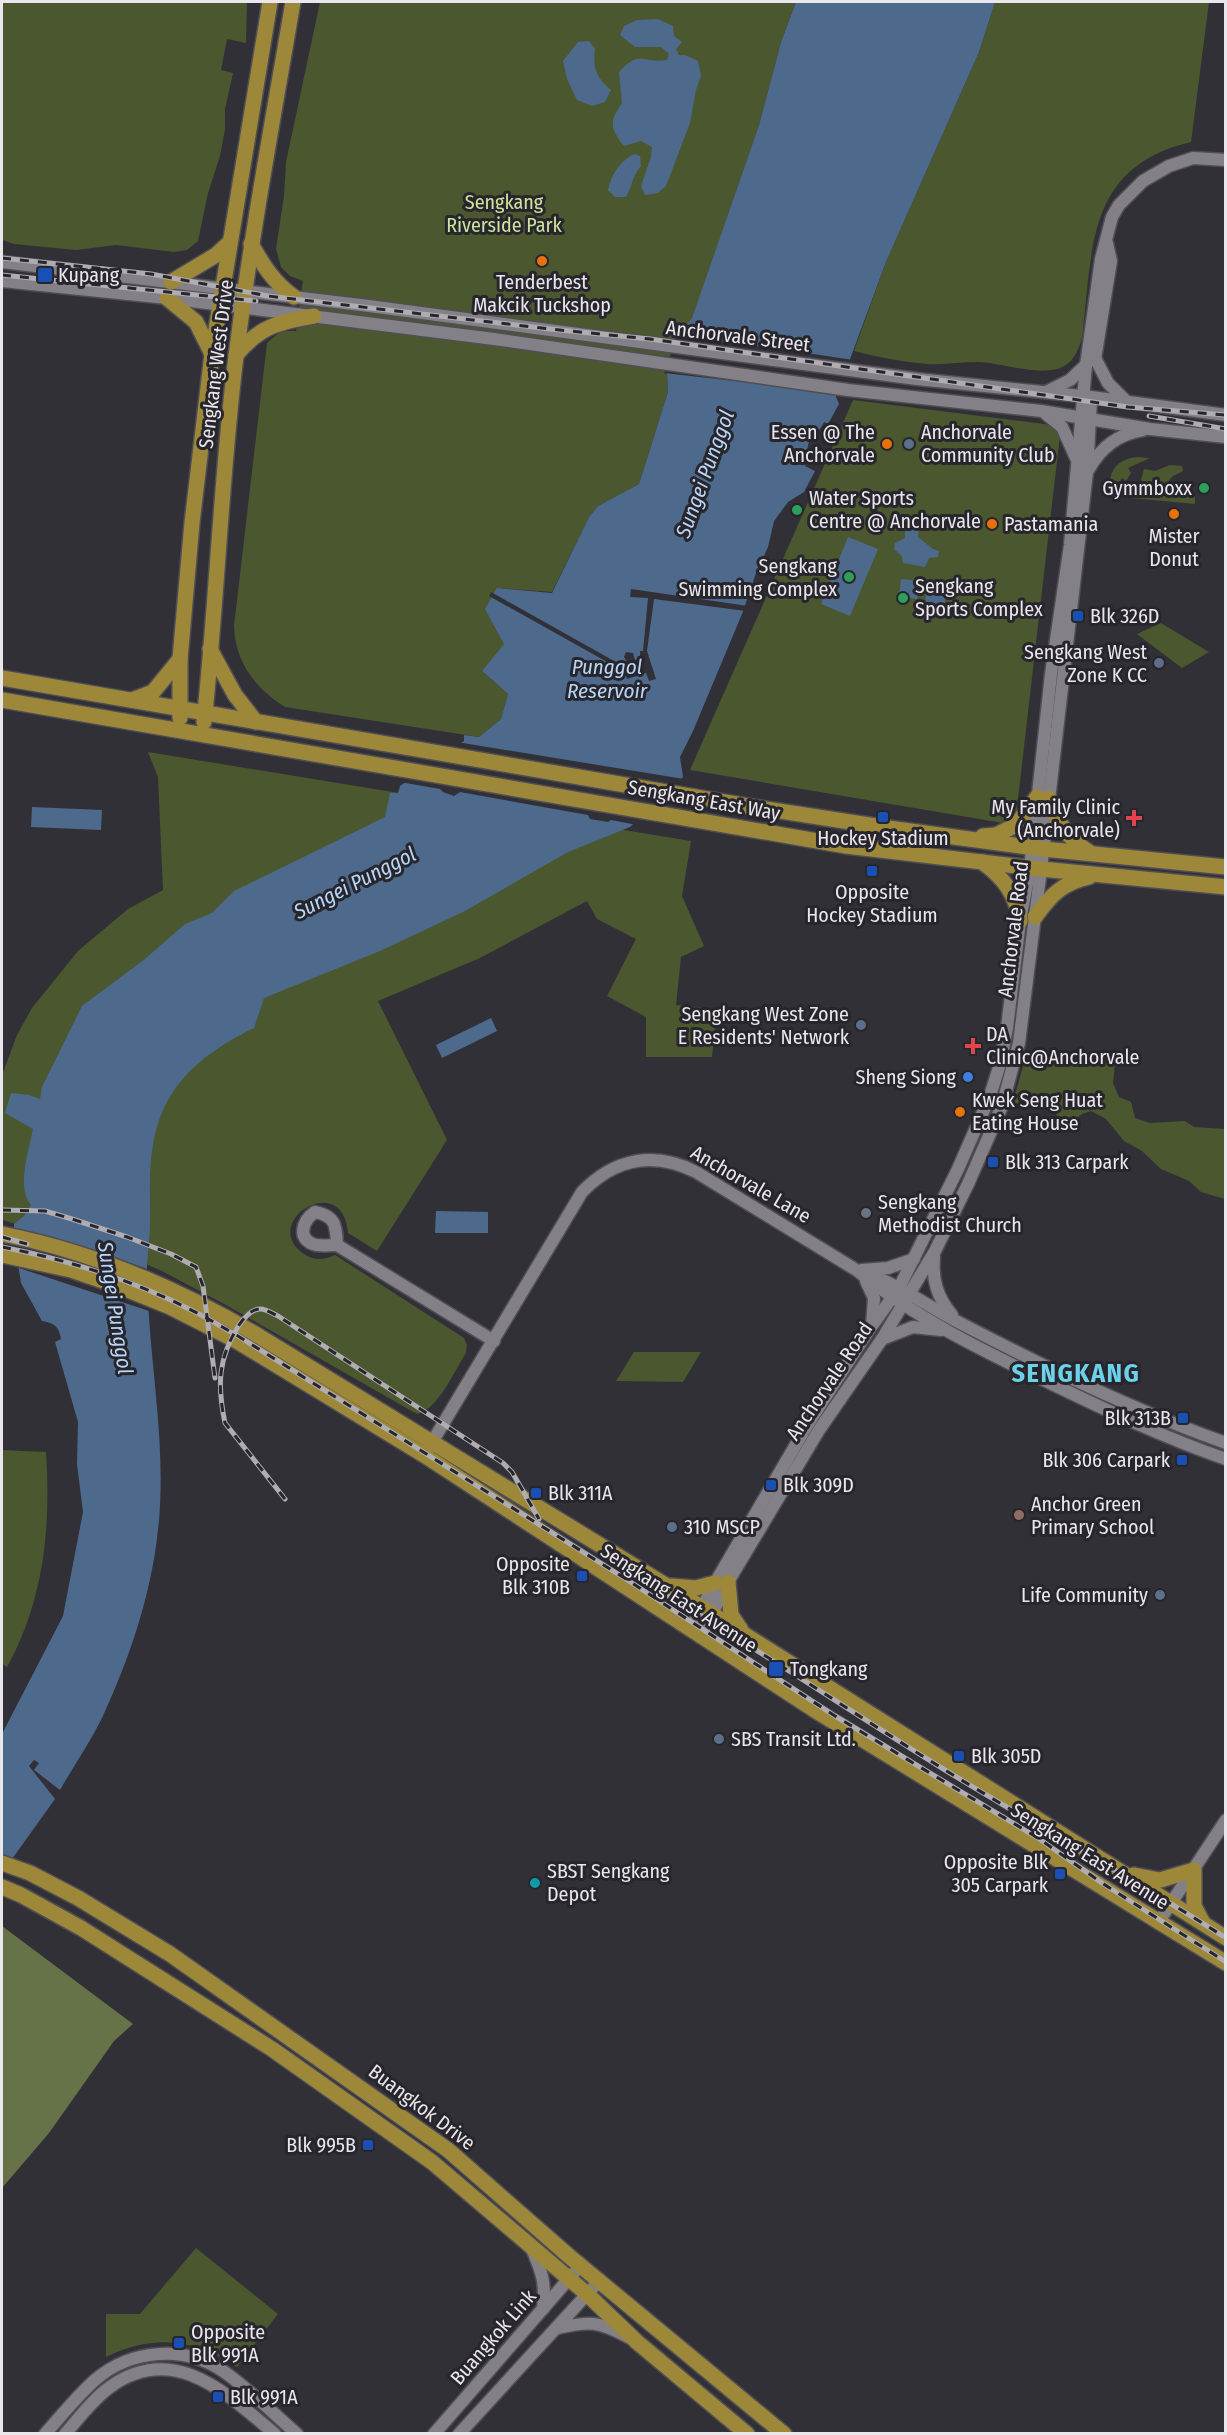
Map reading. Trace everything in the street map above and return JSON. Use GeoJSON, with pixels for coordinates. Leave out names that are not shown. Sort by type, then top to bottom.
{"type":"FeatureCollection","features":[{"type":"Feature","properties":{"kind":"main road","name":"Sengkang West Drive"},"geometry":{"type":"LineString","coordinates":[[179,730],[180,659],[192,523],[212,354],[270,2]]}},
{"type":"Feature","properties":{"kind":"main road","name":"Sengkang West Drive"},"geometry":{"type":"LineString","coordinates":[[203,734],[236,355],[251,244],[293,2]]}},
{"type":"Feature","properties":{"kind":"main road"},"geometry":{"type":"LineString","coordinates":[[171,282],[216,255],[229,243]]}},
{"type":"Feature","properties":{"kind":"main road"},"geometry":{"type":"LineString","coordinates":[[251,244],[267,272],[294,297]]}},
{"type":"Feature","properties":{"kind":"main road"},"geometry":{"type":"LineString","coordinates":[[167,298],[196,322],[212,354]]}},
{"type":"Feature","properties":{"kind":"main road"},"geometry":{"type":"LineString","coordinates":[[236,355],[250,338],[265,329],[282,321],[314,316]]}},
{"type":"Feature","properties":{"kind":"main road"},"geometry":{"type":"LineString","coordinates":[[210,648],[235,695],[260,723]]}},
{"type":"Feature","properties":{"kind":"main road"},"geometry":{"type":"LineString","coordinates":[[132,700],[153,692],[180,659]]}},
{"type":"Feature","properties":{"kind":"main road","name":"Sengkang East Way"},"geometry":{"type":"LineString","coordinates":[[2,678],[754,807],[1037,848],[1226,867]]}},
{"type":"Feature","properties":{"kind":"main road","name":"Sengkang East Way"},"geometry":{"type":"LineString","coordinates":[[2,700],[846,846],[1098,875],[1226,887]]}},
{"type":"Feature","properties":{"kind":"main road"},"geometry":{"type":"LineString","coordinates":[[968,838],[996,835],[1016,825],[1043,798],[1063,829],[1077,845],[1090,853]]}},
{"type":"Feature","properties":{"kind":"main road"},"geometry":{"type":"LineString","coordinates":[[982,862],[1005,881],[1028,920],[1056,891],[1076,880],[1098,875]]}},
{"type":"Feature","properties":{"kind":"main road","name":"Sengkang East Avenue"},"geometry":{"type":"LineString","coordinates":[[2,1234],[74,1252],[127,1270],[173,1289],[252,1332],[668,1586],[1226,1938]]}},
{"type":"Feature","properties":{"kind":"main road","name":"Sengkang East Avenue"},"geometry":{"type":"LineString","coordinates":[[2,1255],[71,1270],[170,1307],[235,1340],[424,1455],[695,1634],[1158,1923],[1226,1963]]}},
{"type":"Feature","properties":{"kind":"main road"},"geometry":{"type":"LineString","coordinates":[[668,1586],[687,1588],[722,1582],[731,1614],[736,1624],[747,1636]]}},
{"type":"Feature","properties":{"kind":"main road","name":"Buangkok Drive"},"geometry":{"type":"LineString","coordinates":[[2,1863],[30,1873],[78,1898],[170,1954],[448,2150],[580,2266],[600,2280],[784,2433]]}},
{"type":"Feature","properties":{"kind":"main road"},"geometry":{"type":"LineString","coordinates":[[1119,1870],[1160,1880],[1194,1870],[1194,1906],[1204,1925]]}},
{"type":"Feature","properties":{"kind":"main road","name":"Buangkok Drive"},"geometry":{"type":"LineString","coordinates":[[2,1887],[81,1928],[272,2049],[432,2162],[570,2279],[637,2342],[747,2433]]}},
{"type":"Feature","properties":{"kind":"street","name":"Anchorvale Road"},"geometry":{"type":"LineString","coordinates":[[695,1634],[808,1425],[871,1327],[902,1295],[935,1251],[1002,1106],[1014,1067],[1028,920],[1087,472],[1087,397],[1101,259],[1112,217],[1119,205],[1143,181],[1169,166],[1193,158],[1226,160]]}},
{"type":"Feature","properties":{"kind":"street","name":"Anchorvale Street"},"geometry":{"type":"LineString","coordinates":[[2,262],[277,294],[917,379],[1226,415]]}},
{"type":"Feature","properties":{"kind":"street","name":"Anchorvale Street"},"geometry":{"type":"LineString","coordinates":[[2,281],[314,316],[912,398],[1041,411],[1150,429],[1226,437]]}},
{"type":"Feature","properties":{"kind":"street"},"geometry":{"type":"LineString","coordinates":[[276,312],[277,294]]}},
{"type":"Feature","properties":{"kind":"street"},"geometry":{"type":"LineString","coordinates":[[1045,393],[1070,380],[1091,362],[1126,402]]}},
{"type":"Feature","properties":{"kind":"street"},"geometry":{"type":"LineString","coordinates":[[1041,411],[1062,427],[1078,462]]}},
{"type":"Feature","properties":{"kind":"street","name":"Anchorvale Road"},"geometry":{"type":"LineString","coordinates":[[1043,798],[1051,674],[1070,545],[1078,462],[1086,419]]}},
{"type":"Feature","properties":{"kind":"street"},"geometry":{"type":"LineString","coordinates":[[1087,472],[1100,451],[1121,435],[1150,429]]}},
{"type":"Feature","properties":{"kind":"street","name":"Anchorvale Road"},"geometry":{"type":"LineString","coordinates":[[722,1582],[819,1430],[882,1339],[902,1295],[914,1259],[972,1140],[1000,1064],[1028,920]]}},
{"type":"Feature","properties":{"kind":"street","name":"Anchorvale Lane"},"geometry":{"type":"LineString","coordinates":[[424,1455],[582,1192],[596,1178],[616,1167],[637,1161],[660,1159],[680,1164],[902,1295]]}},
{"type":"Feature","properties":{"kind":"street"},"geometry":{"type":"LineString","coordinates":[[337,1245],[494,1341]]}},
{"type":"Feature","properties":{"kind":"street"},"geometry":{"type":"LineString","coordinates":[[935,1251],[933,1269],[935,1287],[943,1304],[959,1323]]}},
{"type":"Feature","properties":{"kind":"street"},"geometry":{"type":"LineString","coordinates":[[871,1327],[874,1298],[872,1291],[858,1271],[888,1268],[914,1259]]}},
{"type":"Feature","properties":{"kind":"street"},"geometry":{"type":"LineString","coordinates":[[902,1295],[1119,1401],[1177,1426],[1226,1443]]}},
{"type":"Feature","properties":{"kind":"street"},"geometry":{"type":"LineString","coordinates":[[902,1295],[951,1333]]}},
{"type":"Feature","properties":{"kind":"street"},"geometry":{"type":"LineString","coordinates":[[882,1339],[913,1327],[951,1333],[1113,1414],[1177,1443],[1226,1459]]}},
{"type":"Feature","properties":{"kind":"street"},"geometry":{"type":"LineString","coordinates":[[1158,1923],[1226,1820]]}},
{"type":"Feature","properties":{"kind":"street"},"geometry":{"type":"LineString","coordinates":[[532,2249],[544,2282],[542,2310]]}},
{"type":"Feature","properties":{"kind":"street","name":"Buangkok Link"},"geometry":{"type":"LineString","coordinates":[[434,2433],[580,2266]]}},
{"type":"Feature","properties":{"kind":"street","name":"Buangkok Link"},"geometry":{"type":"LineString","coordinates":[[459,2433],[600,2280]]}},
{"type":"Feature","properties":{"kind":"street"},"geometry":{"type":"LineString","coordinates":[[558,2328],[589,2322],[605,2325],[637,2342]]}},
{"type":"Feature","properties":{"kind":"street"},"geometry":{"type":"LineString","coordinates":[[45,2433],[96,2380],[113,2367],[138,2357],[164,2353],[200,2359],[224,2372],[297,2433]]}},
{"type":"Feature","properties":{"kind":"street"},"geometry":{"type":"LineString","coordinates":[[66,2433],[107,2388],[122,2379],[147,2370],[178,2370],[198,2376],[220,2388],[275,2433]]}},
{"type":"Feature","properties":{"kind":"green space"},"geometry":{"type":"Polygon","coordinates":[[[2,2],[247,2],[246,43],[227,39],[221,70],[233,73],[225,109],[225,129],[220,156],[208,193],[198,241],[187,250],[174,252],[116,245],[76,250],[14,244],[2,240],[2,2]]]}},
{"type":"Feature","properties":{"kind":"green space","name":"Sengkang Riverside Park"},"geometry":{"type":"Polygon","coordinates":[[[320,2],[796,2],[781,42],[759,125],[692,319],[682,332],[667,372],[668,392],[639,484],[598,506],[589,517],[552,592],[497,588],[504,645],[482,671],[508,694],[501,719],[479,737],[285,707],[256,683],[243,662],[235,639],[234,626],[267,343],[281,331],[296,331],[303,281],[290,276],[281,267],[276,249],[284,196],[286,162],[320,2]]]}},
{"type":"Feature","properties":{"kind":"green space"},"geometry":{"type":"Polygon","coordinates":[[[995,2],[1209,2],[1191,142],[1156,154],[1131,171],[1113,192],[1101,216],[1093,244],[1082,338],[1076,353],[1067,364],[1057,369],[1038,371],[978,362],[927,364],[908,362],[854,351],[886,262],[979,52],[995,2]]]}},
{"type":"Feature","properties":{"kind":"green space","name":"Sengkang Sports Complex"},"geometry":{"type":"Polygon","coordinates":[[[853,400],[1061,426],[1015,825],[690,770],[853,400]]]}},
{"type":"Feature","properties":{"kind":"green space"},"geometry":{"type":"Polygon","coordinates":[[[1137,457],[1150,458],[1128,468],[1131,473],[1126,481],[1122,478],[1119,483],[1110,479],[1119,463],[1137,457]]]}},
{"type":"Feature","properties":{"kind":"green space"},"geometry":{"type":"Polygon","coordinates":[[[1170,465],[1182,466],[1183,471],[1173,476],[1166,484],[1145,483],[1141,480],[1144,469],[1155,471],[1170,465]]]}},
{"type":"Feature","properties":{"kind":"green space"},"geometry":{"type":"Polygon","coordinates":[[[1141,484],[1161,486],[1195,496],[1195,504],[1131,498],[1131,490],[1141,484]]]}},
{"type":"Feature","properties":{"kind":"green space"},"geometry":{"type":"Polygon","coordinates":[[[1161,623],[1209,652],[1182,668],[1137,634],[1161,623]]]}},
{"type":"Feature","properties":{"kind":"green space"},"geometry":{"type":"Polygon","coordinates":[[[148,752],[691,841],[682,896],[704,946],[681,957],[676,1005],[717,1009],[712,1057],[646,1057],[646,1017],[607,996],[636,939],[597,919],[587,901],[480,958],[378,1001],[447,1140],[377,1251],[348,1233],[343,1214],[333,1205],[320,1203],[296,1216],[291,1228],[292,1241],[304,1254],[312,1258],[327,1258],[335,1255],[464,1338],[467,1345],[466,1353],[451,1379],[432,1406],[417,1414],[160,1270],[131,1258],[2,1220],[2,1075],[17,1035],[32,1008],[78,951],[128,909],[163,890],[158,777],[148,752]]]}},
{"type":"Feature","properties":{"kind":"green space"},"geometry":{"type":"Polygon","coordinates":[[[1027,1052],[1115,1064],[1113,1083],[1119,1097],[1131,1102],[1135,1118],[1150,1123],[1185,1121],[1194,1127],[1225,1129],[1225,1199],[1201,1192],[1189,1181],[1161,1169],[1142,1151],[1124,1141],[1106,1119],[1091,1111],[1073,1121],[1057,1116],[1051,1105],[1044,1100],[1035,1100],[1024,1106],[1013,1102],[1027,1052]]]}},
{"type":"Feature","properties":{"kind":"green space"},"geometry":{"type":"Polygon","coordinates":[[[634,1352],[701,1352],[683,1382],[616,1381],[634,1352]]]}},
{"type":"Feature","properties":{"kind":"green space"},"geometry":{"type":"Polygon","coordinates":[[[2,1450],[46,1452],[47,1480],[46,1535],[37,1589],[20,1642],[7,1667],[2,1664],[2,1450]]]}},
{"type":"Feature","properties":{"kind":"green space"},"geometry":{"type":"Polygon","coordinates":[[[2,1926],[133,2024],[114,2041],[49,2133],[2,2188],[2,1926]]]}},
{"type":"Feature","properties":{"kind":"green space"},"geometry":{"type":"Polygon","coordinates":[[[196,2248],[278,2314],[237,2367],[205,2350],[173,2342],[140,2345],[106,2357],[106,2314],[140,2314],[196,2248]]]}},
{"type":"Feature","properties":{"kind":"water","name":"Punggol Reservoir"},"geometry":{"type":"Polygon","coordinates":[[[796,2],[995,2],[979,52],[886,262],[836,397],[839,404],[828,424],[824,422],[809,442],[805,466],[815,471],[804,492],[788,502],[774,521],[768,547],[742,614],[680,757],[683,777],[630,827],[568,852],[465,911],[380,951],[264,998],[254,1028],[224,1044],[206,1057],[189,1072],[170,1097],[161,1114],[156,1131],[152,1149],[150,1185],[147,1284],[161,1477],[158,1530],[150,1579],[137,1627],[111,1697],[96,1729],[60,1790],[34,1770],[39,1763],[34,1760],[29,1766],[55,1799],[2,1873],[2,1734],[63,1616],[83,1512],[77,1464],[78,1422],[55,1342],[61,1339],[60,1335],[56,1326],[42,1321],[21,1283],[14,1224],[24,1216],[31,1205],[24,1189],[24,1179],[33,1129],[5,1113],[11,1093],[40,1099],[42,1087],[82,1006],[145,959],[185,924],[212,913],[234,891],[385,817],[390,793],[398,793],[400,786],[464,741],[464,735],[479,737],[501,719],[508,694],[482,671],[504,644],[485,609],[497,588],[552,593],[589,517],[598,506],[639,484],[668,392],[667,372],[682,332],[692,318],[759,125],[781,42],[796,2]]]}},
{"type":"Feature","properties":{"kind":"water"},"geometry":{"type":"Polygon","coordinates":[[[658,19],[673,26],[674,36],[682,42],[676,49],[679,55],[685,55],[698,61],[701,76],[690,123],[666,186],[658,193],[645,195],[641,186],[652,147],[641,141],[624,146],[616,134],[613,120],[622,103],[619,72],[637,59],[667,60],[669,54],[661,47],[635,47],[620,35],[624,26],[637,20],[658,19]]]}},
{"type":"Feature","properties":{"kind":"water"},"geometry":{"type":"Polygon","coordinates":[[[589,41],[595,49],[594,61],[597,72],[611,90],[605,102],[592,106],[577,100],[567,79],[563,61],[578,42],[589,41]]]}},
{"type":"Feature","properties":{"kind":"water"},"geometry":{"type":"Polygon","coordinates":[[[634,154],[640,156],[641,166],[635,174],[626,197],[615,197],[608,190],[611,179],[620,165],[634,154]]]}},
{"type":"Feature","properties":{"kind":"water"},"geometry":{"type":"Polygon","coordinates":[[[915,523],[919,525],[918,537],[939,551],[938,557],[929,558],[925,567],[903,563],[902,556],[894,549],[895,543],[905,538],[905,527],[915,523]]]}},
{"type":"Feature","properties":{"kind":"water","name":"Sengkang Swimming Complex"},"geometry":{"type":"Polygon","coordinates":[[[848,537],[878,549],[850,616],[821,604],[848,537]]]}},
{"type":"Feature","properties":{"kind":"water"},"geometry":{"type":"Polygon","coordinates":[[[901,579],[947,584],[944,608],[925,606],[926,595],[918,594],[917,599],[899,597],[901,579]]]}},
{"type":"Feature","properties":{"kind":"water"},"geometry":{"type":"Polygon","coordinates":[[[32,807],[102,810],[101,830],[31,827],[32,807]]]}},
{"type":"Feature","properties":{"kind":"water"},"geometry":{"type":"Polygon","coordinates":[[[491,1018],[497,1031],[442,1058],[436,1045],[491,1018]]]}},
{"type":"Feature","properties":{"kind":"water"},"geometry":{"type":"Polygon","coordinates":[[[436,1211],[488,1212],[488,1233],[435,1233],[436,1211]]]}},
{"type":"Feature","properties":{"kind":"pier"},"geometry":{"type":"Polygon","coordinates":[[[677,336],[853,360],[841,393],[664,373],[677,336]]]}},
{"type":"Feature","properties":{"kind":"pier"},"geometry":{"type":"Polygon","coordinates":[[[631,589],[748,606],[746,611],[654,599],[647,651],[656,679],[649,681],[646,673],[627,679],[625,672],[489,596],[491,592],[623,666],[623,663],[627,662],[624,657],[626,652],[633,653],[635,660],[640,658],[640,651],[643,651],[648,598],[630,597],[631,589]]]}},
{"type":"Feature","properties":{"kind":"pier"},"geometry":{"type":"Polygon","coordinates":[[[457,742],[684,779],[637,825],[590,819],[588,815],[460,792],[454,796],[440,789],[400,782],[457,742]]]}},
{"type":"Feature","properties":{"kind":"pier"},"geometry":{"type":"Polygon","coordinates":[[[11,1229],[23,1230],[150,1270],[152,1312],[16,1267],[11,1229]]]}},
{"type":"Feature","properties":{"kind":"railway"},"geometry":{"type":"LineString","coordinates":[[2,258],[151,274],[268,296],[650,339],[1128,407],[1226,415]]}},
{"type":"Feature","properties":{"kind":"railway"},"geometry":{"type":"LineString","coordinates":[[2,275],[256,301]]}},
{"type":"Feature","properties":{"kind":"railway"},"geometry":{"type":"LineString","coordinates":[[1149,416],[1226,429]]}},
{"type":"Feature","properties":{"kind":"railway"},"geometry":{"type":"LineString","coordinates":[[2,1210],[45,1211],[127,1237],[171,1254],[196,1267],[203,1286],[215,1378]]}},
{"type":"Feature","properties":{"kind":"railway"},"geometry":{"type":"LineString","coordinates":[[2,1237],[27,1244]]}},
{"type":"Feature","properties":{"kind":"railway"},"geometry":{"type":"LineString","coordinates":[[2,1247],[74,1264],[122,1280],[202,1315],[238,1336],[626,1579],[835,1716],[1038,1838],[1102,1883],[1226,1962]]}},
{"type":"Feature","properties":{"kind":"railway"},"geometry":{"type":"LineString","coordinates":[[285,1499],[225,1423],[222,1409],[220,1384],[223,1360],[241,1322],[258,1309],[278,1316],[503,1463],[512,1472],[539,1519]]}},
{"type":"Feature","properties":{"kind":"railway"},"geometry":{"type":"LineString","coordinates":[[641,1580],[718,1626],[945,1770],[1226,1938]]}},
{"type":"Feature","properties":{"kind":"place","name":"Tenderbest Makcik Tuckshop"},"geometry":{"type":"Point","coordinates":[542,261]}},
{"type":"Feature","properties":{"kind":"place","name":"Kupang"},"geometry":{"type":"Point","coordinates":[45,275]}},
{"type":"Feature","properties":{"kind":"place","name":"Essen @ The Anchorvale"},"geometry":{"type":"Point","coordinates":[887,444]}},
{"type":"Feature","properties":{"kind":"place","name":"Anchorvale Community Club"},"geometry":{"type":"Point","coordinates":[909,444]}},
{"type":"Feature","properties":{"kind":"place","name":"Gymmboxx"},"geometry":{"type":"Point","coordinates":[1204,488]}},
{"type":"Feature","properties":{"kind":"place","name":"Water Sports Centre @ Anchorvale"},"geometry":{"type":"Point","coordinates":[797,510]}},
{"type":"Feature","properties":{"kind":"place","name":"Mister Donut"},"geometry":{"type":"Point","coordinates":[1174,514]}},
{"type":"Feature","properties":{"kind":"place","name":"Pastamania"},"geometry":{"type":"Point","coordinates":[992,524]}},
{"type":"Feature","properties":{"kind":"place","name":"Sengkang Swimming Complex"},"geometry":{"type":"Point","coordinates":[849,577]}},
{"type":"Feature","properties":{"kind":"place","name":"Sengkang Sports Complex"},"geometry":{"type":"Point","coordinates":[903,598]}},
{"type":"Feature","properties":{"kind":"place","name":"Blk 326D"},"geometry":{"type":"Point","coordinates":[1078,616]}},
{"type":"Feature","properties":{"kind":"place","name":"Sengkang West Zone K CC"},"geometry":{"type":"Point","coordinates":[1159,663]}},
{"type":"Feature","properties":{"kind":"place","name":"Hockey Stadium"},"geometry":{"type":"Point","coordinates":[883,817]}},
{"type":"Feature","properties":{"kind":"place","name":"My Family Clinic (Anchorvale)"},"geometry":{"type":"Point","coordinates":[1134,818]}},
{"type":"Feature","properties":{"kind":"place","name":"Opposite Hockey Stadium"},"geometry":{"type":"Point","coordinates":[872,871]}},
{"type":"Feature","properties":{"kind":"place","name":"Sengkang West Zone E Residents' Network"},"geometry":{"type":"Point","coordinates":[861,1025]}},
{"type":"Feature","properties":{"kind":"place","name":"DA Clinic@Anchorvale"},"geometry":{"type":"Point","coordinates":[973,1046]}},
{"type":"Feature","properties":{"kind":"place","name":"Sheng Siong"},"geometry":{"type":"Point","coordinates":[968,1077]}},
{"type":"Feature","properties":{"kind":"place","name":"Kwek Seng Huat Eating House"},"geometry":{"type":"Point","coordinates":[960,1112]}},
{"type":"Feature","properties":{"kind":"place","name":"Blk 313 Carpark"},"geometry":{"type":"Point","coordinates":[993,1162]}},
{"type":"Feature","properties":{"kind":"place","name":"Sengkang Methodist Church"},"geometry":{"type":"Point","coordinates":[866,1213]}},
{"type":"Feature","properties":{"kind":"place","name":"Blk 313B"},"geometry":{"type":"Point","coordinates":[1183,1418]}},
{"type":"Feature","properties":{"kind":"place","name":"Blk 306 Carpark"},"geometry":{"type":"Point","coordinates":[1182,1460]}},
{"type":"Feature","properties":{"kind":"place","name":"Blk 309D"},"geometry":{"type":"Point","coordinates":[771,1485]}},
{"type":"Feature","properties":{"kind":"place","name":"Blk 311A"},"geometry":{"type":"Point","coordinates":[536,1493]}},
{"type":"Feature","properties":{"kind":"place","name":"Anchor Green Primary School"},"geometry":{"type":"Point","coordinates":[1019,1515]}},
{"type":"Feature","properties":{"kind":"place","name":"310 MSCP"},"geometry":{"type":"Point","coordinates":[672,1527]}},
{"type":"Feature","properties":{"kind":"place","name":"Opposite Blk 310B"},"geometry":{"type":"Point","coordinates":[582,1576]}},
{"type":"Feature","properties":{"kind":"place","name":"Life Community"},"geometry":{"type":"Point","coordinates":[1160,1595]}},
{"type":"Feature","properties":{"kind":"place","name":"Tongkang"},"geometry":{"type":"Point","coordinates":[776,1669]}},
{"type":"Feature","properties":{"kind":"place","name":"SBS Transit Ltd."},"geometry":{"type":"Point","coordinates":[719,1739]}},
{"type":"Feature","properties":{"kind":"place","name":"Blk 305D"},"geometry":{"type":"Point","coordinates":[959,1756]}},
{"type":"Feature","properties":{"kind":"place","name":"Opposite Blk 305 Carpark"},"geometry":{"type":"Point","coordinates":[1060,1874]}},
{"type":"Feature","properties":{"kind":"place","name":"SBST Sengkang Depot"},"geometry":{"type":"Point","coordinates":[535,1883]}},
{"type":"Feature","properties":{"kind":"place","name":"Blk 995B"},"geometry":{"type":"Point","coordinates":[368,2145]}},
{"type":"Feature","properties":{"kind":"place","name":"Opposite Blk 991A"},"geometry":{"type":"Point","coordinates":[179,2343]}},
{"type":"Feature","properties":{"kind":"place","name":"Blk 991A"},"geometry":{"type":"Point","coordinates":[218,2397]}},
{"type":"Feature","properties":{"kind":"district","name":"SENGKANG"},"geometry":{"type":"Point","coordinates":[1076,1373]}},
{"type":"Feature","properties":{"kind":"water label","name":"Sungei Punggol"},"geometry":{"type":"Point","coordinates":[705,474]}},
{"type":"Feature","properties":{"kind":"water label","name":"Sungei Punggol"},"geometry":{"type":"Point","coordinates":[355,883]}},
{"type":"Feature","properties":{"kind":"water label","name":"Sungei Punggol"},"geometry":{"type":"Point","coordinates":[115,1308]}}]}
